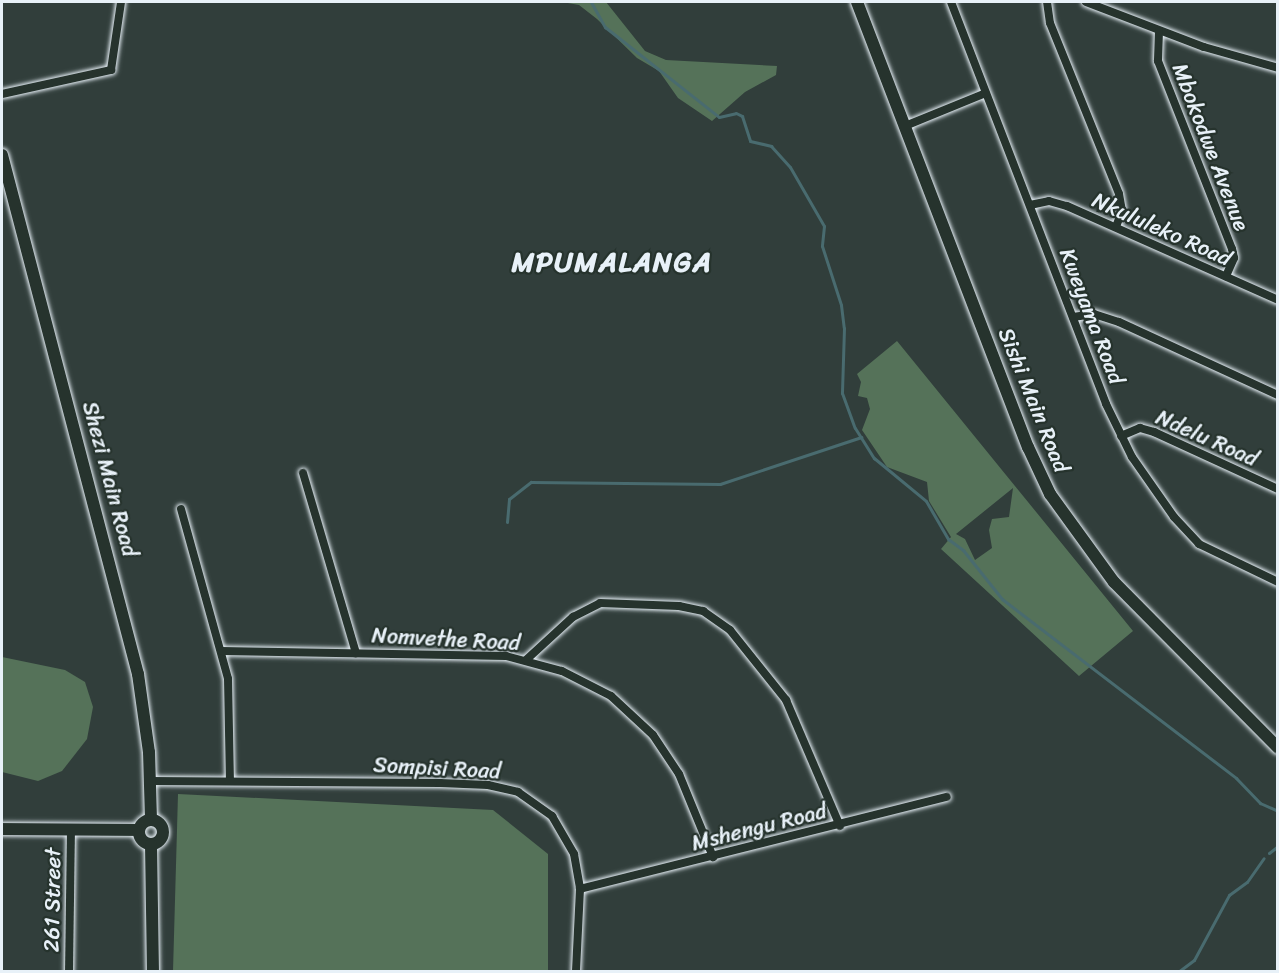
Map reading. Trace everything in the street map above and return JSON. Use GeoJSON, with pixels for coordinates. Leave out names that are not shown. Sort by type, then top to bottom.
{"type":"FeatureCollection","features":[{"type":"Feature","properties":{"kind":"street"},"geometry":{"type":"LineString","coordinates":[[2,94],[111,70],[121,2]]}},
{"type":"Feature","properties":{"kind":"street","name":"Sishi Main Road"},"geometry":{"type":"LineString","coordinates":[[857,2],[1028,447],[1050,494],[1114,582],[1278,748]]}},
{"type":"Feature","properties":{"kind":"street","name":"Kweyama Road"},"geometry":{"type":"LineString","coordinates":[[951,2],[1121,436],[1189,534],[1214,553],[1278,582]]}},
{"type":"Feature","properties":{"kind":"street"},"geometry":{"type":"LineString","coordinates":[[1047,2],[1050,23],[1119,194],[1122,211],[1116,227]]}},
{"type":"Feature","properties":{"kind":"street"},"geometry":{"type":"LineString","coordinates":[[1086,2],[1160,31],[1278,68]]}},
{"type":"Feature","properties":{"kind":"street","name":"Mbokodwe Avenue"},"geometry":{"type":"LineString","coordinates":[[1160,31],[1158,61],[1232,249],[1234,258],[1226,276]]}},
{"type":"Feature","properties":{"kind":"street"},"geometry":{"type":"LineString","coordinates":[[905,126],[986,93]]}},
{"type":"Feature","properties":{"kind":"street","name":"Shezi Main Road"},"geometry":{"type":"LineString","coordinates":[[2,154],[134,656],[145,716],[151,820]]}},
{"type":"Feature","properties":{"kind":"street","name":"Nkululeko Road"},"geometry":{"type":"LineString","coordinates":[[1030,205],[1058,203],[1278,300]]}},
{"type":"Feature","properties":{"kind":"street"},"geometry":{"type":"LineString","coordinates":[[1073,317],[1094,314],[1119,322],[1278,395]]}},
{"type":"Feature","properties":{"kind":"street","name":"Ndelu Road"},"geometry":{"type":"LineString","coordinates":[[1121,436],[1140,429],[1154,432],[1278,489]]}},
{"type":"Feature","properties":{"kind":"street"},"geometry":{"type":"LineString","coordinates":[[303,473],[356,653]]}},
{"type":"Feature","properties":{"kind":"street"},"geometry":{"type":"LineString","coordinates":[[181,508],[222,651],[231,699],[230,779]]}},
{"type":"Feature","properties":{"kind":"street"},"geometry":{"type":"LineString","coordinates":[[526,660],[566,623],[600,603],[679,606],[703,611],[730,630],[786,700],[840,826]]}},
{"type":"Feature","properties":{"kind":"street","name":"Nomvethe Road"},"geometry":{"type":"LineString","coordinates":[[222,651],[474,655],[526,660],[593,685],[611,696],[653,735],[679,774],[713,858]]}},
{"type":"Feature","properties":{"kind":"street","name":"Sompisi Road"},"geometry":{"type":"LineString","coordinates":[[150,781],[230,779],[501,787],[534,802],[558,823],[574,854],[580,889],[576,972]]}},
{"type":"Feature","properties":{"kind":"street","name":"Mshengu Road"},"geometry":{"type":"LineString","coordinates":[[580,889],[713,858],[947,797]]}},
{"type":"Feature","properties":{"kind":"street"},"geometry":{"type":"LineString","coordinates":[[2,829],[139,830],[151,820],[162,826],[163,835],[151,845]]}},
{"type":"Feature","properties":{"kind":"street","name":"261 Street"},"geometry":{"type":"LineString","coordinates":[[69,972],[71,829]]}},
{"type":"Feature","properties":{"kind":"street"},"geometry":{"type":"LineString","coordinates":[[139,830],[140,838],[151,845]]}},
{"type":"Feature","properties":{"kind":"street"},"geometry":{"type":"LineString","coordinates":[[151,845],[153,972]]}},
{"type":"Feature","properties":{"kind":"green space"},"geometry":{"type":"Polygon","coordinates":[[[562,2],[606,2],[645,51],[666,60],[777,66],[776,75],[745,92],[712,121],[678,98],[659,71],[637,58],[597,19],[579,5],[562,2]]]}},
{"type":"Feature","properties":{"kind":"green space"},"geometry":{"type":"Polygon","coordinates":[[[897,341],[1133,631],[1079,676],[941,549],[951,537],[929,501],[927,482],[887,467],[862,430],[870,409],[867,398],[858,396],[861,382],[857,374],[897,341]],[[1013,488],[956,534],[965,539],[975,560],[992,548],[989,530],[992,519],[1009,517],[1013,488]]]}},
{"type":"Feature","properties":{"kind":"green space"},"geometry":{"type":"Polygon","coordinates":[[[2,657],[65,670],[85,682],[93,707],[87,739],[62,771],[38,781],[2,772],[2,657]]]}},
{"type":"Feature","properties":{"kind":"green space"},"geometry":{"type":"Polygon","coordinates":[[[178,794],[493,810],[548,854],[548,971],[173,971],[178,794]]]}},
{"type":"Feature","properties":{"kind":"waterway"},"geometry":{"type":"LineString","coordinates":[[591,2],[605,27],[719,117],[736,113],[742,116],[750,141],[771,146],[790,167],[824,226],[822,246],[841,305],[844,328],[842,393],[855,428],[874,458],[926,501],[948,539],[963,550],[1002,599],[1236,778],[1260,803],[1278,811]]}},
{"type":"Feature","properties":{"kind":"waterway"},"geometry":{"type":"LineString","coordinates":[[507,522],[509,499],[531,482],[720,484],[861,437]]}},
{"type":"Feature","properties":{"kind":"waterway"},"geometry":{"type":"LineString","coordinates":[[1269,853],[1278,846]]}},
{"type":"Feature","properties":{"kind":"waterway"},"geometry":{"type":"LineString","coordinates":[[1178,972],[1194,960],[1229,895],[1247,882],[1264,858]]}},
{"type":"Feature","properties":{"kind":"district","name":"MPUMALANGA"},"geometry":{"type":"Point","coordinates":[612,262]}}]}
